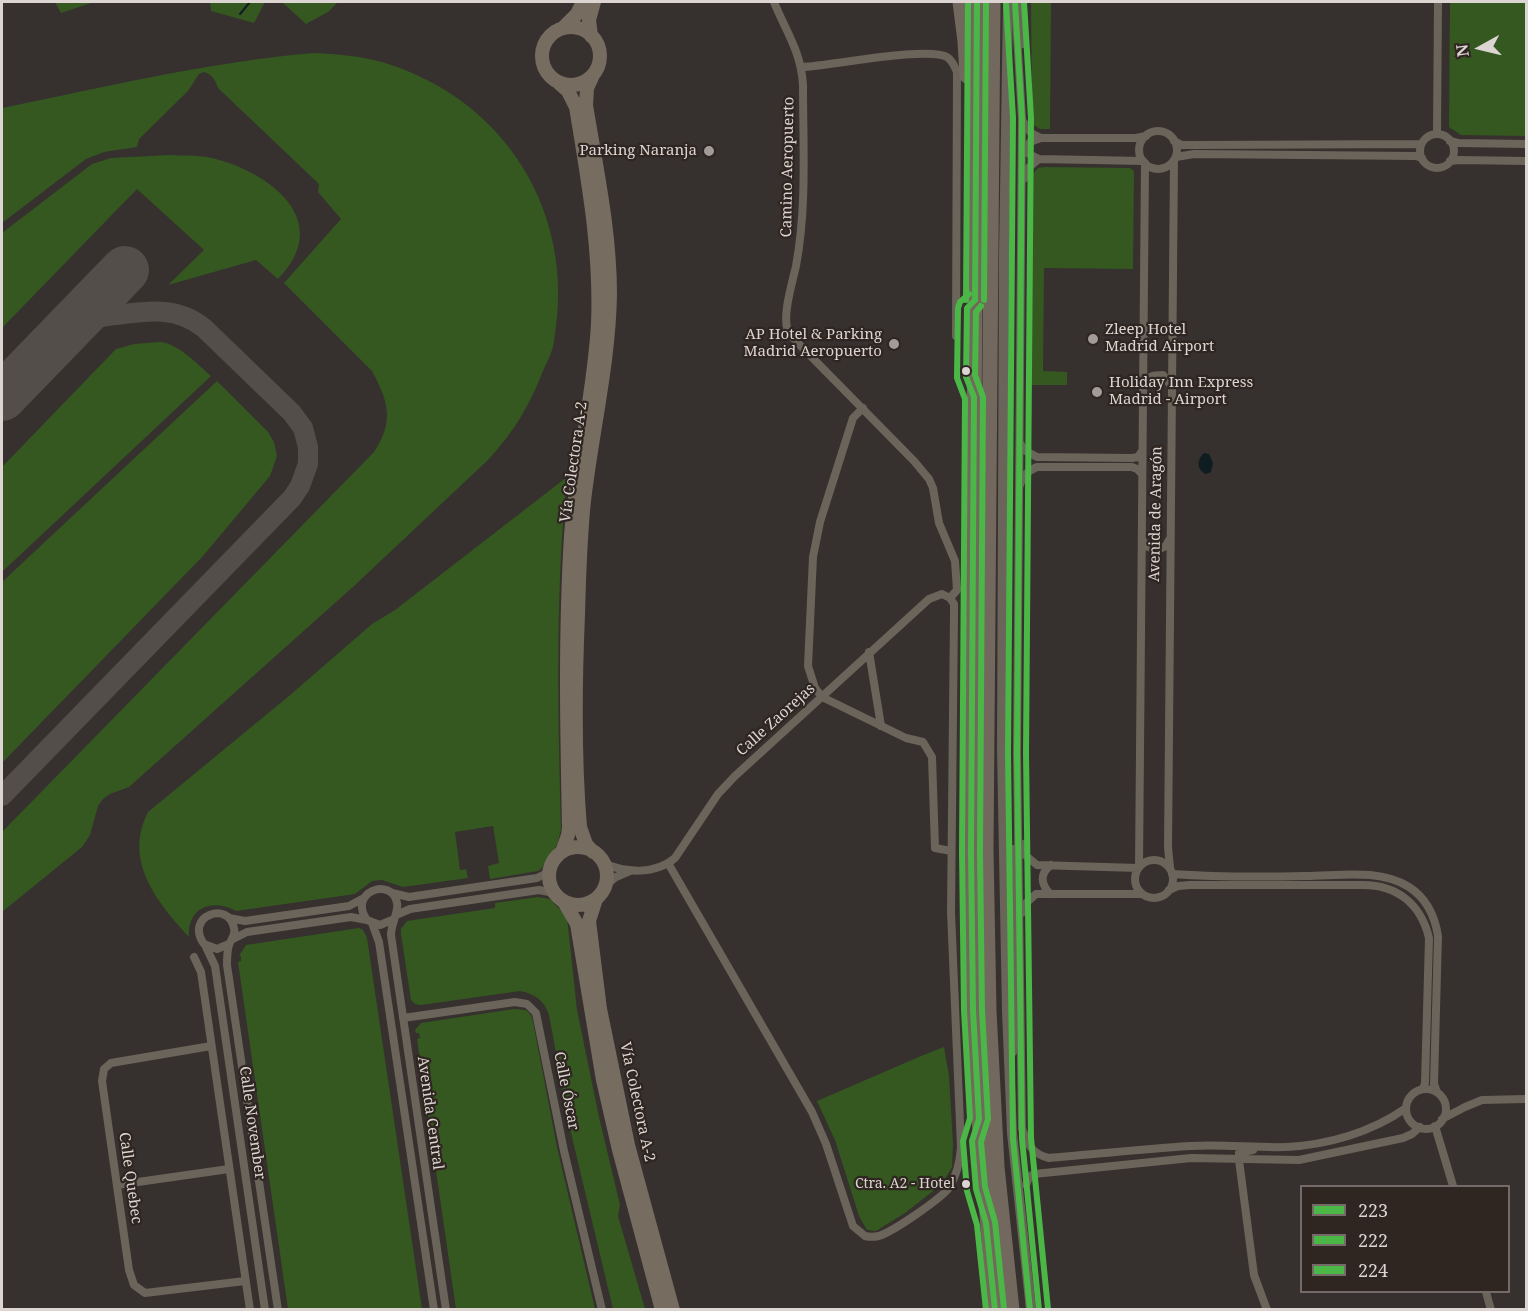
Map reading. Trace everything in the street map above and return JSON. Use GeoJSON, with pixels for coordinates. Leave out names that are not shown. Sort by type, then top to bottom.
{"type":"FeatureCollection","features":[{"type":"Feature","properties":{"kind":"highway"},"geometry":{"type":"LineString","coordinates":[[959,2],[965,41],[975,256]]}},
{"type":"Feature","properties":{"kind":"highway"},"geometry":{"type":"LineString","coordinates":[[977,2],[971,839],[973,1010],[982,1167],[995,1310]]}},
{"type":"Feature","properties":{"kind":"highway"},"geometry":{"type":"LineString","coordinates":[[993,2],[986,850],[989,1011],[997,1167],[1012,1310]]}},
{"type":"Feature","properties":{"kind":"main road"},"geometry":{"type":"LineString","coordinates":[[563,28],[575,27],[591,36],[598,46],[600,58],[592,75],[579,84],[559,83],[547,72],[542,52],[547,40],[577,14],[583,2]]}},
{"type":"Feature","properties":{"kind":"main road"},"geometry":{"type":"LineString","coordinates":[[591,36],[589,20],[594,2]]}},
{"type":"Feature","properties":{"kind":"main road","name":"Vía Colectora A-2"},"geometry":{"type":"LineString","coordinates":[[592,75],[587,88],[586,105],[605,219],[610,293],[604,368],[588,470],[581,536],[576,717],[580,827],[586,844],[598,857]]}},
{"type":"Feature","properties":{"kind":"main road","name":"Vía Colectora A-2"},"geometry":{"type":"LineString","coordinates":[[559,83],[568,91],[576,107],[598,254],[594,366],[579,460],[571,536],[566,673],[569,828],[562,852]]}},
{"type":"Feature","properties":{"kind":"main road"},"geometry":{"type":"LineString","coordinates":[[577,848],[598,857],[606,870],[605,886],[596,898],[584,905],[570,904],[559,897],[549,879],[549,872],[551,864],[562,852],[577,848]]}},
{"type":"Feature","properties":{"kind":"main road","name":"Vía Colectora A-2"},"geometry":{"type":"LineString","coordinates":[[559,897],[577,924],[590,1012],[606,1092],[619,1150],[662,1310]]}},
{"type":"Feature","properties":{"kind":"main road","name":"Vía Colectora A-2"},"geometry":{"type":"LineString","coordinates":[[596,898],[589,921],[600,1009],[628,1145],[673,1310]]}},
{"type":"Feature","properties":{"kind":"street","name":"Camino Aeropuerto"},"geometry":{"type":"LineString","coordinates":[[668,864],[812,1112],[826,1144],[853,1226],[865,1236],[879,1236],[938,1198],[948,1188],[960,1163],[961,1128],[951,912],[954,604],[950,598],[957,590],[955,561],[939,523],[929,479],[786,329],[787,311],[803,227],[802,67],[799,55],[774,2]]}},
{"type":"Feature","properties":{"kind":"street"},"geometry":{"type":"LineString","coordinates":[[1008,2],[1004,267],[1002,750],[1007,1011],[1031,1310]]}},
{"type":"Feature","properties":{"kind":"street"},"geometry":{"type":"LineString","coordinates":[[1015,2],[1022,118],[1017,753],[1020,928],[1017,1131]]}},
{"type":"Feature","properties":{"kind":"street"},"geometry":{"type":"LineString","coordinates":[[1021,87],[1022,2]]}},
{"type":"Feature","properties":{"kind":"street"},"geometry":{"type":"LineString","coordinates":[[1437,134],[1438,2]]}},
{"type":"Feature","properties":{"kind":"street"},"geometry":{"type":"LineString","coordinates":[[802,67],[915,54],[939,54],[948,57],[954,64],[957,72],[956,336]]}},
{"type":"Feature","properties":{"kind":"street"},"geometry":{"type":"LineString","coordinates":[[1022,118],[1031,133],[1041,138]]}},
{"type":"Feature","properties":{"kind":"street"},"geometry":{"type":"LineString","coordinates":[[1422,144],[1188,145],[1174,141],[1161,132],[1136,138],[1041,138],[1030,142],[1027,149],[1029,154],[1039,159],[1144,162],[1155,169],[1166,167],[1181,154],[1416,156],[1435,168],[1450,161],[1459,160],[1527,161]]}},
{"type":"Feature","properties":{"kind":"street"},"geometry":{"type":"LineString","coordinates":[[1422,158],[1420,149],[1422,144],[1428,137],[1437,134],[1450,141],[1454,151],[1450,161]]}},
{"type":"Feature","properties":{"kind":"street"},"geometry":{"type":"LineString","coordinates":[[1144,162],[1140,148],[1146,136]]}},
{"type":"Feature","properties":{"kind":"street"},"geometry":{"type":"LineString","coordinates":[[1174,141],[1175,158]]}},
{"type":"Feature","properties":{"kind":"street"},"geometry":{"type":"LineString","coordinates":[[1450,141],[1527,144]]}},
{"type":"Feature","properties":{"kind":"street","name":"Avenida de Aragón"},"geometry":{"type":"LineString","coordinates":[[1171,871],[1168,847],[1175,158]]}},
{"type":"Feature","properties":{"kind":"street"},"geometry":{"type":"LineString","coordinates":[[1021,188],[1027,169],[1039,159]]}},
{"type":"Feature","properties":{"kind":"street","name":"Avenida de Aragón"},"geometry":{"type":"LineString","coordinates":[[1139,867],[1144,162]]}},
{"type":"Feature","properties":{"kind":"street"},"geometry":{"type":"LineString","coordinates":[[1143,385],[1147,378],[1163,375],[1170,381],[1173,390]]}},
{"type":"Feature","properties":{"kind":"street"},"geometry":{"type":"LineString","coordinates":[[863,408],[853,418],[820,522],[813,556],[808,666],[815,688],[822,696],[906,738],[923,742],[927,746],[932,757],[935,848],[951,851]]}},
{"type":"Feature","properties":{"kind":"street"},"geometry":{"type":"LineString","coordinates":[[1019,442],[1024,450],[1037,457],[1132,458],[1138,457],[1142,452]]}},
{"type":"Feature","properties":{"kind":"street"},"geometry":{"type":"LineString","coordinates":[[1019,492],[1022,478],[1037,467],[1132,467],[1142,474]]}},
{"type":"Feature","properties":{"kind":"street"},"geometry":{"type":"LineString","coordinates":[[1143,540],[1146,546],[1157,550],[1166,546],[1170,537]]}},
{"type":"Feature","properties":{"kind":"street","name":"Calle Zaorejas"},"geometry":{"type":"LineString","coordinates":[[668,864],[675,858],[726,785],[929,599],[942,594],[950,598]]}},
{"type":"Feature","properties":{"kind":"street"},"geometry":{"type":"LineString","coordinates":[[869,652],[881,726]]}},
{"type":"Feature","properties":{"kind":"street"},"geometry":{"type":"LineString","coordinates":[[1017,753],[1012,878],[1017,1131],[1032,1151],[1049,1158],[1192,1146],[1297,1146],[1358,1133],[1406,1108]]}},
{"type":"Feature","properties":{"kind":"street"},"geometry":{"type":"LineString","coordinates":[[1018,805],[1022,848],[1025,855],[1037,865],[1139,867]]}},
{"type":"Feature","properties":{"kind":"street"},"geometry":{"type":"LineString","coordinates":[[598,857],[630,871]]}},
{"type":"Feature","properties":{"kind":"street"},"geometry":{"type":"LineString","coordinates":[[1142,894],[1135,879],[1139,867],[1155,860],[1166,864],[1171,871],[1173,880],[1170,890]]}},
{"type":"Feature","properties":{"kind":"street"},"geometry":{"type":"LineString","coordinates":[[605,886],[616,877],[630,871],[668,864]]}},
{"type":"Feature","properties":{"kind":"street"},"geometry":{"type":"LineString","coordinates":[[1050,894],[1043,887],[1042,875],[1051,865]]}},
{"type":"Feature","properties":{"kind":"street"},"geometry":{"type":"LineString","coordinates":[[1171,871],[1294,876],[1370,875],[1409,887],[1424,900],[1434,919],[1438,936],[1434,1084],[1443,1101],[1445,1112],[1442,1119]]}},
{"type":"Feature","properties":{"kind":"street"},"geometry":{"type":"LineString","coordinates":[[549,872],[537,878],[409,897],[377,889],[349,906],[250,920],[229,918],[217,913],[202,921],[199,933],[204,944],[217,949],[247,932],[351,917],[380,925],[415,908],[539,890],[559,897]]}},
{"type":"Feature","properties":{"kind":"street"},"geometry":{"type":"LineString","coordinates":[[1020,928],[1025,904],[1036,894],[1142,894],[1156,898],[1178,886],[1190,885],[1369,885],[1387,888],[1399,893],[1422,917],[1429,938],[1425,1083],[1423,1089],[1409,1098],[1406,1108],[1411,1122],[1420,1127],[1435,1126],[1442,1119],[1482,1100],[1527,1099]]}},
{"type":"Feature","properties":{"kind":"street"},"geometry":{"type":"LineString","coordinates":[[392,893],[398,903],[394,917]]}},
{"type":"Feature","properties":{"kind":"street"},"geometry":{"type":"LineString","coordinates":[[364,898],[362,910],[369,921]]}},
{"type":"Feature","properties":{"kind":"street","name":"Avenida Central"},"geometry":{"type":"LineString","coordinates":[[394,917],[391,935],[446,1310]]}},
{"type":"Feature","properties":{"kind":"street"},"geometry":{"type":"LineString","coordinates":[[229,918],[234,928],[231,942]]}},
{"type":"Feature","properties":{"kind":"street","name":"Avenida Central"},"geometry":{"type":"LineString","coordinates":[[369,921],[379,942],[434,1310]]}},
{"type":"Feature","properties":{"kind":"street","name":"Calle November"},"geometry":{"type":"LineString","coordinates":[[231,942],[227,964],[278,1310]]}},
{"type":"Feature","properties":{"kind":"street","name":"Calle November"},"geometry":{"type":"LineString","coordinates":[[204,944],[215,966],[266,1310]]}},
{"type":"Feature","properties":{"kind":"street","name":"Calle November"},"geometry":{"type":"LineString","coordinates":[[194,957],[201,972],[250,1310]]}},
{"type":"Feature","properties":{"kind":"street","name":"Calle Óscar"},"geometry":{"type":"LineString","coordinates":[[403,1018],[515,1002],[527,1004],[536,1012],[564,1151],[602,1310]]}},
{"type":"Feature","properties":{"kind":"street","name":"Calle Quebec"},"geometry":{"type":"LineString","coordinates":[[211,1046],[111,1063],[104,1069],[102,1082],[130,1278],[136,1289],[145,1293],[246,1281]]}},
{"type":"Feature","properties":{"kind":"street"},"geometry":{"type":"LineString","coordinates":[[1423,1089],[1437,1092]]}},
{"type":"Feature","properties":{"kind":"street"},"geometry":{"type":"LineString","coordinates":[[1443,1101],[1465,1107]]}},
{"type":"Feature","properties":{"kind":"street"},"geometry":{"type":"LineString","coordinates":[[1435,1126],[1453,1185]]}},
{"type":"Feature","properties":{"kind":"street"},"geometry":{"type":"LineString","coordinates":[[1026,1185],[1029,1177],[1034,1174],[1191,1158],[1299,1160],[1403,1138],[1420,1127]]}},
{"type":"Feature","properties":{"kind":"street"},"geometry":{"type":"LineString","coordinates":[[1267,1310],[1254,1275],[1239,1153],[1269,1147]]}},
{"type":"Feature","properties":{"kind":"street"},"geometry":{"type":"LineString","coordinates":[[117,1185],[229,1169]]}},
{"type":"Feature","properties":{"kind":"street"},"geometry":{"type":"LineString","coordinates":[[1486,1293],[1491,1310]]}},
{"type":"Feature","properties":{"kind":"green space"},"geometry":{"type":"Polygon","coordinates":[[[55,2],[94,2],[61,13],[55,2]]]}},
{"type":"Feature","properties":{"kind":"green space"},"geometry":{"type":"Polygon","coordinates":[[[210,2],[265,2],[254,23],[211,11],[210,2]]]}},
{"type":"Feature","properties":{"kind":"green space"},"geometry":{"type":"Polygon","coordinates":[[[282,2],[338,2],[328,12],[306,24],[282,2]]]}},
{"type":"Feature","properties":{"kind":"green space"},"geometry":{"type":"Polygon","coordinates":[[[1031,2],[1051,2],[1050,129],[1040,129],[1032,124],[1031,2]]]}},
{"type":"Feature","properties":{"kind":"green space"},"geometry":{"type":"Polygon","coordinates":[[[1450,2],[1526,2],[1526,136],[1461,135],[1449,127],[1450,2]]]}},
{"type":"Feature","properties":{"kind":"green space"},"geometry":{"type":"Polygon","coordinates":[[[314,53],[374,60],[426,79],[464,103],[497,133],[523,168],[542,207],[554,249],[558,294],[551,353],[520,418],[488,460],[354,586],[129,787],[103,799],[98,806],[90,835],[82,847],[2,912],[2,832],[374,452],[385,431],[387,412],[382,393],[372,371],[284,283],[341,219],[318,192],[319,184],[218,88],[210,75],[204,72],[199,74],[188,91],[139,139],[137,147],[104,152],[86,159],[2,223],[2,108],[235,62],[314,53]]]}},
{"type":"Feature","properties":{"kind":"green space"},"geometry":{"type":"Polygon","coordinates":[[[171,155],[207,157],[234,165],[273,187],[288,202],[297,219],[300,238],[294,258],[278,279],[256,260],[168,285],[204,250],[137,189],[2,328],[2,233],[92,164],[111,158],[171,155]]]}},
{"type":"Feature","properties":{"kind":"green space"},"geometry":{"type":"Polygon","coordinates":[[[1038,168],[1130,168],[1134,171],[1133,269],[1044,268],[1043,371],[1067,372],[1067,385],[1027,385],[1027,321],[1031,318],[1031,275],[1027,272],[1032,175],[1038,168]]]}},
{"type":"Feature","properties":{"kind":"green space"},"geometry":{"type":"Polygon","coordinates":[[[160,342],[181,350],[211,376],[2,572],[2,467],[116,349],[134,344],[160,342]]]}},
{"type":"Feature","properties":{"kind":"green space"},"geometry":{"type":"Polygon","coordinates":[[[217,381],[268,432],[274,442],[277,456],[270,476],[203,556],[2,763],[2,582],[217,381]]]}},
{"type":"Feature","properties":{"kind":"green space"},"geometry":{"type":"Polygon","coordinates":[[[567,477],[559,609],[561,829],[557,845],[541,869],[490,879],[488,866],[499,863],[493,826],[455,832],[460,870],[466,869],[468,878],[403,887],[382,880],[372,881],[355,894],[236,911],[219,905],[210,906],[197,912],[192,918],[189,937],[166,910],[147,880],[139,847],[141,830],[148,812],[372,624],[395,610],[567,477]]]}},
{"type":"Feature","properties":{"kind":"green space"},"geometry":{"type":"Polygon","coordinates":[[[538,897],[550,899],[567,917],[577,1010],[620,1205],[618,1216],[645,1309],[613,1309],[571,1133],[549,1015],[542,1002],[520,991],[421,1005],[411,1000],[401,934],[401,929],[407,921],[495,908],[495,903],[538,897]]]}},
{"type":"Feature","properties":{"kind":"green space"},"geometry":{"type":"Polygon","coordinates":[[[359,928],[363,930],[367,938],[422,1309],[288,1309],[238,962],[241,961],[241,956],[239,956],[246,945],[359,928]]]}},
{"type":"Feature","properties":{"kind":"green space"},"geometry":{"type":"Polygon","coordinates":[[[514,1009],[526,1010],[533,1022],[557,1147],[595,1309],[456,1309],[417,1039],[420,1038],[419,1033],[415,1030],[421,1023],[514,1009]]]}},
{"type":"Feature","properties":{"kind":"green space"},"geometry":{"type":"Polygon","coordinates":[[[944,1047],[949,1076],[952,1167],[942,1184],[905,1213],[876,1231],[867,1230],[859,1216],[835,1140],[817,1101],[944,1047]]]}},
{"type":"Feature","properties":{"kind":"shaded area"},"geometry":{"type":"Polygon","coordinates":[[[1204,453],[1209,454],[1213,463],[1211,472],[1206,474],[1200,470],[1199,464],[1204,453]]]}},
{"type":"Feature","properties":{"kind":"waterway"},"geometry":{"type":"LineString","coordinates":[[240,14],[250,2]]}},
{"type":"Feature","properties":{"kind":"taxiway"},"geometry":{"type":"LineString","coordinates":[[2,796],[292,498],[300,486],[308,464],[308,447],[303,428],[292,413],[204,328],[184,316],[173,313],[140,312],[102,317],[77,325],[58,340]]}},
{"type":"Feature","properties":{"kind":"runway"},"geometry":{"type":"LineString","coordinates":[[2,397],[125,270]]}},
{"type":"Feature","properties":{"kind":"transit line","name":"224"},"geometry":{"type":"LineString","coordinates":[[966,300],[968,2]]}},
{"type":"Feature","properties":{"kind":"transit line","name":"223"},"geometry":{"type":"LineString","coordinates":[[975,300],[977,2]]}},
{"type":"Feature","properties":{"kind":"transit line","name":"222"},"geometry":{"type":"LineString","coordinates":[[984,300],[986,2]]}},
{"type":"Feature","properties":{"kind":"transit line","name":"223"},"geometry":{"type":"LineString","coordinates":[[1015,2],[1022,118],[1017,753],[1022,1139],[1039,1310]]}},
{"type":"Feature","properties":{"kind":"transit line","name":"224"},"geometry":{"type":"LineString","coordinates":[[1024,2],[1031,118],[1026,753],[1031,1138],[1048,1309]]}},
{"type":"Feature","properties":{"kind":"transit line","name":"222"},"geometry":{"type":"LineString","coordinates":[[1006,3],[1013,118],[1008,753],[1013,1139],[1030,1310]]}},
{"type":"Feature","properties":{"kind":"transit line","name":"222"},"geometry":{"type":"LineString","coordinates":[[969,294],[960,302],[958,308],[957,378],[965,399],[962,851],[964,1010],[970,1118],[963,1141],[967,1191],[977,1225],[986,1310]]}},
{"type":"Feature","properties":{"kind":"transit line","name":"223"},"geometry":{"type":"LineString","coordinates":[[975,300],[967,308],[966,377],[974,397],[971,851],[973,1010],[979,1119],[972,1141],[976,1189],[986,1223],[995,1310]]}},
{"type":"Feature","properties":{"kind":"transit line","name":"224"},"geometry":{"type":"LineString","coordinates":[[981,306],[976,312],[975,375],[983,397],[980,851],[982,1010],[988,1119],[981,1142],[985,1187],[995,1222],[1004,1309]]}},
{"type":"Feature","properties":{"kind":"place","name":"Parking Naranja"},"geometry":{"type":"Point","coordinates":[709,151]}},
{"type":"Feature","properties":{"kind":"place","name":"Zleep Hotel Madrid Airport"},"geometry":{"type":"Point","coordinates":[1093,339]}},
{"type":"Feature","properties":{"kind":"place","name":"AP Hotel & Parking Madrid Aeropuerto"},"geometry":{"type":"Point","coordinates":[894,344]}},
{"type":"Feature","properties":{"kind":"place","name":"Holiday Inn Express Madrid - Airport"},"geometry":{"type":"Point","coordinates":[1097,392]}},
{"type":"Feature","properties":{"kind":"place","name":"Ctra. A2 - Hotel"},"geometry":{"type":"Point","coordinates":[966,1184]}}]}
